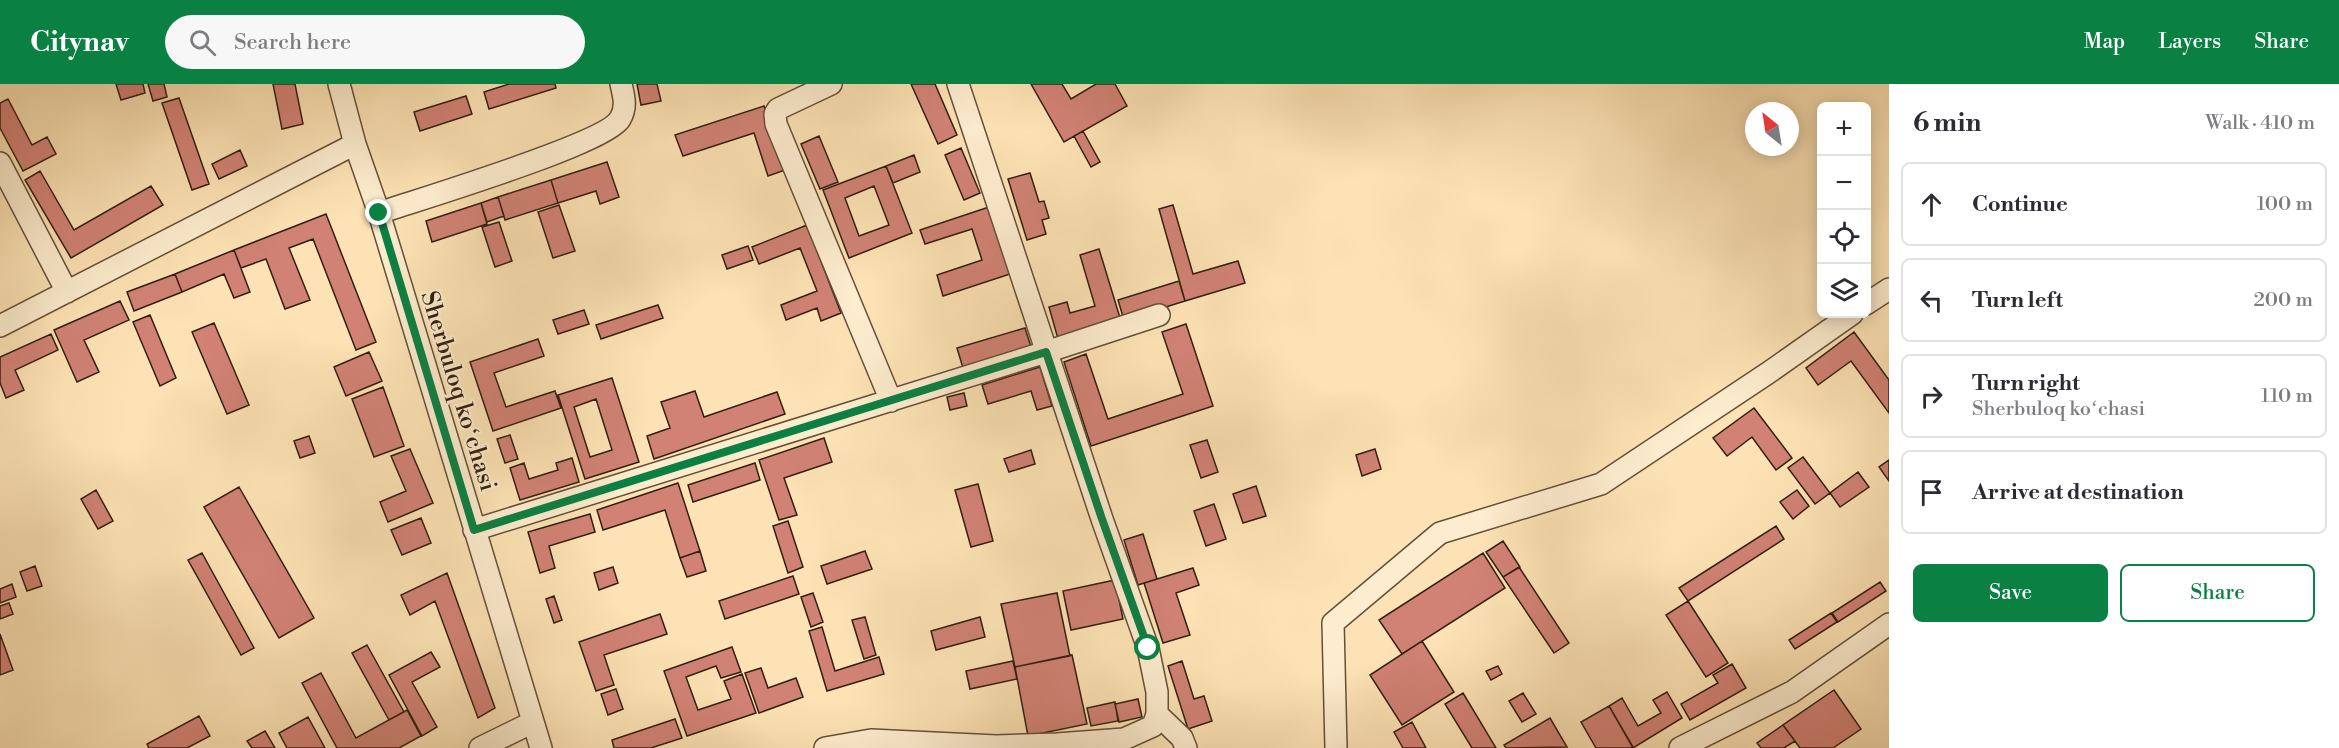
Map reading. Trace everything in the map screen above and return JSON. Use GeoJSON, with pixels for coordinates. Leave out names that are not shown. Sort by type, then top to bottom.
{"type":"FeatureCollection","features":[{"type":"Feature","properties":{"kind":"street","name":"Sherbuloq koʻchasi"},"geometry":{"type":"LineString","coordinates":[[339,84],[355,144],[379,213],[541,748]]}},
{"type":"Feature","properties":{"kind":"street"},"geometry":{"type":"LineString","coordinates":[[379,213],[562,151],[595,137],[619,122],[626,105],[621,84]]}},
{"type":"Feature","properties":{"kind":"street"},"geometry":{"type":"LineString","coordinates":[[831,84],[778,109],[775,114],[776,124],[891,401]]}},
{"type":"Feature","properties":{"kind":"street"},"geometry":{"type":"LineString","coordinates":[[825,748],[871,740],[949,746],[996,746],[1125,739],[1153,726],[1157,714],[1158,692],[1148,648],[1102,519],[958,84]]}},
{"type":"Feature","properties":{"kind":"street"},"geometry":{"type":"LineString","coordinates":[[0,326],[355,144]]}},
{"type":"Feature","properties":{"kind":"street"},"geometry":{"type":"LineString","coordinates":[[0,163],[67,292]]}},
{"type":"Feature","properties":{"kind":"street"},"geometry":{"type":"LineString","coordinates":[[1871,301],[1889,289]]}},
{"type":"Feature","properties":{"kind":"street"},"geometry":{"type":"LineString","coordinates":[[474,530],[1159,315]]}},
{"type":"Feature","properties":{"kind":"street"},"geometry":{"type":"LineString","coordinates":[[1336,748],[1333,623],[1440,534],[1601,484],[1846,318]]}},
{"type":"Feature","properties":{"kind":"street"},"geometry":{"type":"LineString","coordinates":[[1680,748],[1792,692],[1889,624]]}},
{"type":"Feature","properties":{"kind":"street"},"geometry":{"type":"LineString","coordinates":[[1157,714],[1182,738],[1186,748]]}},
{"type":"Feature","properties":{"kind":"street"},"geometry":{"type":"LineString","coordinates":[[480,748],[533,722]]}},
{"type":"Feature","properties":{"kind":"building"},"geometry":{"type":"Polygon","coordinates":[[[116,84],[143,84],[145,93],[121,100],[116,84]]]}},
{"type":"Feature","properties":{"kind":"building"},"geometry":{"type":"Polygon","coordinates":[[[148,84],[164,84],[167,97],[153,101],[148,84]]]}},
{"type":"Feature","properties":{"kind":"building"},"geometry":{"type":"Polygon","coordinates":[[[273,84],[295,84],[303,124],[282,129],[273,84]]]}},
{"type":"Feature","properties":{"kind":"building"},"geometry":{"type":"Polygon","coordinates":[[[509,84],[555,84],[556,88],[489,109],[484,92],[509,84]]]}},
{"type":"Feature","properties":{"kind":"building"},"geometry":{"type":"Polygon","coordinates":[[[637,84],[657,84],[661,101],[641,105],[637,84]]]}},
{"type":"Feature","properties":{"kind":"building"},"geometry":{"type":"Polygon","coordinates":[[[911,84],[935,84],[957,135],[938,144],[911,84]]]}},
{"type":"Feature","properties":{"kind":"building"},"geometry":{"type":"Polygon","coordinates":[[[1031,84],[1062,84],[1071,99],[1096,84],[1115,84],[1127,106],[1064,142],[1031,84]]]}},
{"type":"Feature","properties":{"kind":"building"},"geometry":{"type":"Polygon","coordinates":[[[466,96],[472,114],[420,131],[414,112],[466,96]]]}},
{"type":"Feature","properties":{"kind":"building"},"geometry":{"type":"Polygon","coordinates":[[[179,98],[209,184],[192,190],[162,103],[179,98]]]}},
{"type":"Feature","properties":{"kind":"building"},"geometry":{"type":"Polygon","coordinates":[[[8,99],[32,145],[47,137],[56,154],[23,171],[0,128],[0,103],[8,99]]]}},
{"type":"Feature","properties":{"kind":"building"},"geometry":{"type":"Polygon","coordinates":[[[764,106],[785,170],[768,176],[754,133],[683,156],[675,135],[764,106]]]}},
{"type":"Feature","properties":{"kind":"building"},"geometry":{"type":"Polygon","coordinates":[[[1083,131],[1100,162],[1091,167],[1074,136],[1083,131]]]}},
{"type":"Feature","properties":{"kind":"building"},"geometry":{"type":"Polygon","coordinates":[[[819,136],[838,182],[820,189],[801,144],[819,136]]]}},
{"type":"Feature","properties":{"kind":"building"},"geometry":{"type":"Polygon","coordinates":[[[961,148],[980,193],[964,200],[945,155],[961,148]]]}},
{"type":"Feature","properties":{"kind":"building"},"geometry":{"type":"Polygon","coordinates":[[[240,150],[247,166],[219,179],[212,164],[240,150]]]}},
{"type":"Feature","properties":{"kind":"building"},"geometry":{"type":"Polygon","coordinates":[[[914,155],[920,172],[893,183],[886,166],[914,155]]]}},
{"type":"Feature","properties":{"kind":"building"},"geometry":{"type":"Polygon","coordinates":[[[607,162],[619,197],[600,204],[596,191],[558,203],[551,180],[607,162]]]}},
{"type":"Feature","properties":{"kind":"building"},"geometry":{"type":"Polygon","coordinates":[[[886,166],[912,233],[849,258],[823,190],[886,166]],[[874,186],[845,198],[859,236],[889,225],[874,186]]]}},
{"type":"Feature","properties":{"kind":"building"},"geometry":{"type":"Polygon","coordinates":[[[40,171],[74,230],[151,186],[163,205],[71,258],[25,180],[40,171]]]}},
{"type":"Feature","properties":{"kind":"building"},"geometry":{"type":"Polygon","coordinates":[[[1030,173],[1039,202],[1044,201],[1049,218],[1042,220],[1046,234],[1027,240],[1008,179],[1030,173]]]}},
{"type":"Feature","properties":{"kind":"building"},"geometry":{"type":"Polygon","coordinates":[[[551,180],[558,203],[505,220],[498,197],[551,180]]]}},
{"type":"Feature","properties":{"kind":"building"},"geometry":{"type":"Polygon","coordinates":[[[498,197],[504,216],[487,222],[481,203],[498,197]]]}},
{"type":"Feature","properties":{"kind":"building"},"geometry":{"type":"Polygon","coordinates":[[[481,203],[487,224],[432,242],[426,221],[481,203]]]}},
{"type":"Feature","properties":{"kind":"building"},"geometry":{"type":"Polygon","coordinates":[[[559,205],[575,251],[553,258],[538,212],[559,205]]]}},
{"type":"Feature","properties":{"kind":"building"},"geometry":{"type":"Polygon","coordinates":[[[1173,205],[1193,274],[1238,261],[1245,283],[1185,301],[1159,209],[1173,205]]]}},
{"type":"Feature","properties":{"kind":"building"},"geometry":{"type":"Polygon","coordinates":[[[989,207],[1010,274],[943,296],[937,275],[982,260],[972,229],[925,244],[920,230],[989,207]]]}},
{"type":"Feature","properties":{"kind":"building"},"geometry":{"type":"Polygon","coordinates":[[[326,214],[376,342],[356,350],[313,239],[289,248],[310,300],[285,309],[266,259],[241,268],[234,250],[326,214]]]}},
{"type":"Feature","properties":{"kind":"building"},"geometry":{"type":"Polygon","coordinates":[[[499,222],[512,261],[495,267],[482,227],[499,222]]]}},
{"type":"Feature","properties":{"kind":"building"},"geometry":{"type":"Polygon","coordinates":[[[807,225],[841,313],[821,321],[817,308],[786,320],[781,305],[817,291],[800,248],[759,264],[752,247],[807,225]]]}},
{"type":"Feature","properties":{"kind":"building"},"geometry":{"type":"Polygon","coordinates":[[[748,246],[753,260],[727,269],[722,255],[748,246]]]}},
{"type":"Feature","properties":{"kind":"building"},"geometry":{"type":"Polygon","coordinates":[[[1099,249],[1121,321],[1058,339],[1049,307],[1067,302],[1070,313],[1095,306],[1080,255],[1099,249]]]}},
{"type":"Feature","properties":{"kind":"building"},"geometry":{"type":"Polygon","coordinates":[[[234,250],[250,292],[234,298],[224,274],[182,292],[175,274],[234,250]]]}},
{"type":"Feature","properties":{"kind":"building"},"geometry":{"type":"Polygon","coordinates":[[[175,274],[182,292],[134,311],[127,292],[175,274]]]}},
{"type":"Feature","properties":{"kind":"building"},"geometry":{"type":"Polygon","coordinates":[[[1179,281],[1185,301],[1124,320],[1118,300],[1179,281]]]}},
{"type":"Feature","properties":{"kind":"building"},"geometry":{"type":"Polygon","coordinates":[[[120,301],[129,320],[84,340],[99,372],[77,382],[54,330],[120,301]]]}},
{"type":"Feature","properties":{"kind":"building"},"geometry":{"type":"Polygon","coordinates":[[[658,305],[663,318],[601,339],[596,325],[658,305]]]}},
{"type":"Feature","properties":{"kind":"building"},"geometry":{"type":"Polygon","coordinates":[[[584,310],[589,324],[558,334],[553,320],[584,310]]]}},
{"type":"Feature","properties":{"kind":"building"},"geometry":{"type":"Polygon","coordinates":[[[150,315],[176,378],[160,386],[133,322],[150,315]]]}},
{"type":"Feature","properties":{"kind":"building"},"geometry":{"type":"Polygon","coordinates":[[[214,323],[249,405],[227,414],[192,332],[214,323]]]}},
{"type":"Feature","properties":{"kind":"building"},"geometry":{"type":"Polygon","coordinates":[[[1186,324],[1213,406],[1091,446],[1064,362],[1086,354],[1108,419],[1183,394],[1162,332],[1186,324]]]}},
{"type":"Feature","properties":{"kind":"building"},"geometry":{"type":"Polygon","coordinates":[[[1025,328],[1031,347],[963,368],[957,348],[1025,328]]]}},
{"type":"Feature","properties":{"kind":"building"},"geometry":{"type":"Polygon","coordinates":[[[1854,332],[1889,380],[1889,413],[1851,361],[1818,385],[1806,368],[1854,332]]]}},
{"type":"Feature","properties":{"kind":"building"},"geometry":{"type":"Polygon","coordinates":[[[51,334],[58,350],[15,370],[24,390],[6,398],[0,383],[0,357],[51,334]]]}},
{"type":"Feature","properties":{"kind":"building"},"geometry":{"type":"Polygon","coordinates":[[[538,339],[544,356],[494,373],[506,407],[555,391],[561,408],[493,431],[470,362],[538,339]]]}},
{"type":"Feature","properties":{"kind":"building"},"geometry":{"type":"Polygon","coordinates":[[[369,352],[382,381],[346,396],[334,367],[369,352]]]}},
{"type":"Feature","properties":{"kind":"building"},"geometry":{"type":"Polygon","coordinates":[[[1040,367],[1052,406],[1037,410],[1031,391],[988,404],[982,385],[1040,367]]]}},
{"type":"Feature","properties":{"kind":"building"},"geometry":{"type":"Polygon","coordinates":[[[612,378],[639,462],[585,479],[558,395],[612,378]],[[596,399],[574,407],[590,457],[612,450],[596,399]]]}},
{"type":"Feature","properties":{"kind":"building"},"geometry":{"type":"Polygon","coordinates":[[[383,387],[404,446],[374,457],[352,399],[383,387]]]}},
{"type":"Feature","properties":{"kind":"building"},"geometry":{"type":"Polygon","coordinates":[[[695,391],[704,417],[777,392],[785,414],[654,459],[647,436],[670,428],[661,402],[695,391]]]}},
{"type":"Feature","properties":{"kind":"building"},"geometry":{"type":"Polygon","coordinates":[[[964,393],[967,406],[950,410],[947,397],[964,393]]]}},
{"type":"Feature","properties":{"kind":"building"},"geometry":{"type":"Polygon","coordinates":[[[1754,408],[1792,458],[1776,470],[1752,437],[1727,456],[1713,438],[1754,408]]]}},
{"type":"Feature","properties":{"kind":"building"},"geometry":{"type":"Polygon","coordinates":[[[510,435],[518,459],[505,463],[497,439],[510,435]]]}},
{"type":"Feature","properties":{"kind":"building"},"geometry":{"type":"Polygon","coordinates":[[[309,436],[315,453],[300,458],[294,441],[309,436]]]}},
{"type":"Feature","properties":{"kind":"building"},"geometry":{"type":"Polygon","coordinates":[[[824,438],[832,462],[784,478],[797,515],[779,520],[759,460],[824,438]]]}},
{"type":"Feature","properties":{"kind":"building"},"geometry":{"type":"Polygon","coordinates":[[[1207,440],[1218,472],[1201,478],[1190,445],[1207,440]]]}},
{"type":"Feature","properties":{"kind":"building"},"geometry":{"type":"Polygon","coordinates":[[[410,449],[433,503],[388,522],[380,502],[406,491],[391,456],[410,449]]]}},
{"type":"Feature","properties":{"kind":"building"},"geometry":{"type":"Polygon","coordinates":[[[1375,449],[1381,469],[1362,476],[1356,455],[1375,449]]]}},
{"type":"Feature","properties":{"kind":"building"},"geometry":{"type":"Polygon","coordinates":[[[1031,450],[1035,464],[1009,472],[1004,459],[1031,450]]]}},
{"type":"Feature","properties":{"kind":"building"},"geometry":{"type":"Polygon","coordinates":[[[1803,457],[1830,493],[1815,504],[1788,468],[1803,457]]]}},
{"type":"Feature","properties":{"kind":"building"},"geometry":{"type":"Polygon","coordinates":[[[572,458],[579,482],[520,500],[510,468],[524,463],[529,479],[558,470],[556,463],[572,458]]]}},
{"type":"Feature","properties":{"kind":"building"},"geometry":{"type":"Polygon","coordinates":[[[1889,460],[1889,481],[1879,467],[1889,460]]]}},
{"type":"Feature","properties":{"kind":"building"},"geometry":{"type":"Polygon","coordinates":[[[755,463],[760,480],[693,502],[688,485],[755,463]]]}},
{"type":"Feature","properties":{"kind":"building"},"geometry":{"type":"Polygon","coordinates":[[[1858,472],[1869,487],[1840,507],[1830,493],[1858,472]]]}},
{"type":"Feature","properties":{"kind":"building"},"geometry":{"type":"Polygon","coordinates":[[[678,483],[700,551],[680,558],[665,510],[603,530],[597,510],[678,483]]]}},
{"type":"Feature","properties":{"kind":"building"},"geometry":{"type":"Polygon","coordinates":[[[978,484],[993,541],[971,547],[955,490],[978,484]]]}},
{"type":"Feature","properties":{"kind":"building"},"geometry":{"type":"Polygon","coordinates":[[[1256,486],[1266,516],[1243,523],[1233,494],[1256,486]]]}},
{"type":"Feature","properties":{"kind":"building"},"geometry":{"type":"Polygon","coordinates":[[[239,487],[314,618],[279,638],[204,507],[239,487]]]}},
{"type":"Feature","properties":{"kind":"building"},"geometry":{"type":"Polygon","coordinates":[[[96,490],[113,521],[98,529],[81,499],[96,490]]]}},
{"type":"Feature","properties":{"kind":"building"},"geometry":{"type":"Polygon","coordinates":[[[1797,490],[1809,506],[1793,519],[1780,502],[1797,490]]]}},
{"type":"Feature","properties":{"kind":"building"},"geometry":{"type":"Polygon","coordinates":[[[1214,504],[1226,539],[1206,546],[1194,511],[1214,504]]]}},
{"type":"Feature","properties":{"kind":"building"},"geometry":{"type":"Polygon","coordinates":[[[590,514],[595,532],[549,546],[555,568],[540,573],[528,532],[590,514]]]}},
{"type":"Feature","properties":{"kind":"building"},"geometry":{"type":"Polygon","coordinates":[[[421,518],[431,543],[402,555],[391,530],[421,518]]]}},
{"type":"Feature","properties":{"kind":"building"},"geometry":{"type":"Polygon","coordinates":[[[788,521],[803,567],[788,573],[773,526],[788,521]]]}},
{"type":"Feature","properties":{"kind":"building"},"geometry":{"type":"Polygon","coordinates":[[[1776,526],[1784,539],[1688,601],[1679,588],[1776,526]]]}},
{"type":"Feature","properties":{"kind":"building"},"geometry":{"type":"Polygon","coordinates":[[[1143,534],[1157,579],[1138,585],[1124,540],[1143,534]]]}},
{"type":"Feature","properties":{"kind":"building"},"geometry":{"type":"Polygon","coordinates":[[[1503,541],[1520,567],[1503,577],[1486,552],[1503,541]]]}},
{"type":"Feature","properties":{"kind":"building"},"geometry":{"type":"Polygon","coordinates":[[[700,551],[706,571],[687,577],[680,558],[700,551]]]}},
{"type":"Feature","properties":{"kind":"building"},"geometry":{"type":"Polygon","coordinates":[[[865,551],[872,569],[827,584],[821,566],[865,551]]]}},
{"type":"Feature","properties":{"kind":"building"},"geometry":{"type":"Polygon","coordinates":[[[202,553],[254,648],[241,655],[188,560],[202,553]]]}},
{"type":"Feature","properties":{"kind":"building"},"geometry":{"type":"Polygon","coordinates":[[[1483,553],[1505,588],[1402,654],[1379,620],[1483,553]]]}},
{"type":"Feature","properties":{"kind":"building"},"geometry":{"type":"Polygon","coordinates":[[[35,566],[42,586],[27,591],[20,572],[35,566]]]}},
{"type":"Feature","properties":{"kind":"building"},"geometry":{"type":"Polygon","coordinates":[[[613,567],[618,583],[599,590],[594,573],[613,567]]]}},
{"type":"Feature","properties":{"kind":"building"},"geometry":{"type":"Polygon","coordinates":[[[1519,567],[1569,643],[1554,653],[1503,577],[1519,567]]]}},
{"type":"Feature","properties":{"kind":"building"},"geometry":{"type":"Polygon","coordinates":[[[1193,568],[1199,585],[1176,593],[1190,635],[1163,643],[1144,583],[1193,568]]]}},
{"type":"Feature","properties":{"kind":"building"},"geometry":{"type":"Polygon","coordinates":[[[447,573],[495,708],[478,718],[435,601],[410,615],[401,595],[447,573]]]}},
{"type":"Feature","properties":{"kind":"building"},"geometry":{"type":"Polygon","coordinates":[[[793,576],[799,594],[725,619],[719,601],[793,576]]]}},
{"type":"Feature","properties":{"kind":"building"},"geometry":{"type":"Polygon","coordinates":[[[1115,580],[1123,619],[1071,630],[1063,591],[1115,580]]]}},
{"type":"Feature","properties":{"kind":"building"},"geometry":{"type":"Polygon","coordinates":[[[1880,582],[1886,591],[1838,622],[1832,613],[1880,582]]]}},
{"type":"Feature","properties":{"kind":"building"},"geometry":{"type":"Polygon","coordinates":[[[12,584],[16,597],[0,603],[0,589],[12,584]]]}},
{"type":"Feature","properties":{"kind":"building"},"geometry":{"type":"Polygon","coordinates":[[[813,593],[823,622],[811,627],[801,597],[813,593]]]}},
{"type":"Feature","properties":{"kind":"building"},"geometry":{"type":"Polygon","coordinates":[[[1057,593],[1070,656],[1015,667],[1001,604],[1057,593]]]}},
{"type":"Feature","properties":{"kind":"building"},"geometry":{"type":"Polygon","coordinates":[[[554,596],[562,620],[554,623],[546,599],[554,596]]]}},
{"type":"Feature","properties":{"kind":"building"},"geometry":{"type":"Polygon","coordinates":[[[1688,601],[1728,663],[1706,677],[1666,615],[1688,601]]]}},
{"type":"Feature","properties":{"kind":"building"},"geometry":{"type":"Polygon","coordinates":[[[9,603],[13,614],[0,619],[0,606],[9,603]]]}},
{"type":"Feature","properties":{"kind":"building"},"geometry":{"type":"Polygon","coordinates":[[[1831,613],[1837,622],[1795,649],[1789,640],[1831,613]]]}},
{"type":"Feature","properties":{"kind":"building"},"geometry":{"type":"Polygon","coordinates":[[[660,614],[667,634],[604,655],[614,685],[596,691],[579,642],[660,614]]]}},
{"type":"Feature","properties":{"kind":"building"},"geometry":{"type":"Polygon","coordinates":[[[865,617],[876,655],[864,659],[852,620],[865,617]]]}},
{"type":"Feature","properties":{"kind":"building"},"geometry":{"type":"Polygon","coordinates":[[[980,617],[985,637],[936,650],[931,631],[980,617]]]}},
{"type":"Feature","properties":{"kind":"building"},"geometry":{"type":"Polygon","coordinates":[[[822,627],[835,671],[879,657],[884,674],[827,691],[809,631],[822,627]]]}},
{"type":"Feature","properties":{"kind":"building"},"geometry":{"type":"Polygon","coordinates":[[[0,634],[13,670],[0,675],[0,634]]]}},
{"type":"Feature","properties":{"kind":"building"},"geometry":{"type":"Polygon","coordinates":[[[1422,641],[1454,692],[1402,725],[1370,675],[1422,641]]]}},
{"type":"Feature","properties":{"kind":"building"},"geometry":{"type":"Polygon","coordinates":[[[367,645],[404,712],[389,720],[352,653],[367,645]]]}},
{"type":"Feature","properties":{"kind":"building"},"geometry":{"type":"Polygon","coordinates":[[[732,647],[741,672],[721,678],[716,666],[686,677],[698,710],[731,699],[724,681],[742,674],[756,713],[687,736],[664,671],[732,647]]]}},
{"type":"Feature","properties":{"kind":"building"},"geometry":{"type":"Polygon","coordinates":[[[431,652],[440,667],[412,682],[437,727],[422,736],[389,675],[431,652]]]}},
{"type":"Feature","properties":{"kind":"building"},"geometry":{"type":"Polygon","coordinates":[[[1072,655],[1087,724],[1028,736],[1015,667],[1072,655]]]}},
{"type":"Feature","properties":{"kind":"building"},"geometry":{"type":"Polygon","coordinates":[[[1013,661],[1017,679],[970,689],[966,671],[1013,661]]]}},
{"type":"Feature","properties":{"kind":"building"},"geometry":{"type":"Polygon","coordinates":[[[1182,661],[1194,699],[1204,696],[1212,721],[1188,729],[1168,666],[1182,661]]]}},
{"type":"Feature","properties":{"kind":"building"},"geometry":{"type":"Polygon","coordinates":[[[1732,664],[1746,688],[1690,720],[1681,704],[1718,683],[1713,675],[1732,664]]]}},
{"type":"Feature","properties":{"kind":"building"},"geometry":{"type":"Polygon","coordinates":[[[1498,666],[1502,674],[1491,680],[1486,671],[1498,666]]]}},
{"type":"Feature","properties":{"kind":"building"},"geometry":{"type":"Polygon","coordinates":[[[761,668],[768,688],[796,678],[803,697],[759,713],[745,673],[761,668]]]}},
{"type":"Feature","properties":{"kind":"building"},"geometry":{"type":"Polygon","coordinates":[[[321,673],[356,738],[407,710],[421,736],[399,748],[337,748],[302,683],[321,673]]]}},
{"type":"Feature","properties":{"kind":"building"},"geometry":{"type":"Polygon","coordinates":[[[616,689],[623,709],[608,715],[601,694],[616,689]]]}},
{"type":"Feature","properties":{"kind":"building"},"geometry":{"type":"Polygon","coordinates":[[[1834,690],[1861,729],[1833,748],[1800,748],[1783,725],[1834,690]]]}},
{"type":"Feature","properties":{"kind":"building"},"geometry":{"type":"Polygon","coordinates":[[[1667,692],[1682,718],[1633,748],[1609,706],[1622,698],[1638,726],[1661,713],[1653,700],[1667,692]]]}},
{"type":"Feature","properties":{"kind":"building"},"geometry":{"type":"Polygon","coordinates":[[[1463,693],[1496,748],[1472,748],[1445,704],[1463,693]]]}},
{"type":"Feature","properties":{"kind":"building"},"geometry":{"type":"Polygon","coordinates":[[[1523,693],[1536,714],[1522,722],[1509,701],[1523,693]]]}},
{"type":"Feature","properties":{"kind":"building"},"geometry":{"type":"Polygon","coordinates":[[[1138,699],[1142,717],[1119,722],[1115,704],[1138,699]]]}},
{"type":"Feature","properties":{"kind":"building"},"geometry":{"type":"Polygon","coordinates":[[[1115,702],[1118,721],[1091,726],[1087,708],[1115,702]]]}},
{"type":"Feature","properties":{"kind":"building"},"geometry":{"type":"Polygon","coordinates":[[[1609,706],[1633,747],[1596,748],[1581,722],[1609,706]]]}},
{"type":"Feature","properties":{"kind":"building"},"geometry":{"type":"Polygon","coordinates":[[[199,716],[210,736],[187,748],[149,748],[147,744],[199,716]]]}},
{"type":"Feature","properties":{"kind":"building"},"geometry":{"type":"Polygon","coordinates":[[[308,717],[325,748],[287,748],[279,733],[308,717]]]}},
{"type":"Feature","properties":{"kind":"building"},"geometry":{"type":"Polygon","coordinates":[[[1550,718],[1567,747],[1506,748],[1504,745],[1550,718]]]}},
{"type":"Feature","properties":{"kind":"building"},"geometry":{"type":"Polygon","coordinates":[[[675,719],[682,738],[651,748],[614,748],[612,740],[675,719]]]}},
{"type":"Feature","properties":{"kind":"building"},"geometry":{"type":"Polygon","coordinates":[[[1412,722],[1426,748],[1403,748],[1394,732],[1412,722]]]}},
{"type":"Feature","properties":{"kind":"building"},"geometry":{"type":"Polygon","coordinates":[[[1783,725],[1795,741],[1784,748],[1761,748],[1757,743],[1783,725]]]}},
{"type":"Feature","properties":{"kind":"building"},"geometry":{"type":"Polygon","coordinates":[[[265,731],[275,748],[252,748],[247,741],[265,731]]]}},
{"type":"Feature","properties":{"kind":"route"},"geometry":{"type":"LineString","coordinates":[[379,213],[474,530],[1046,352],[1148,648]]}}]}
